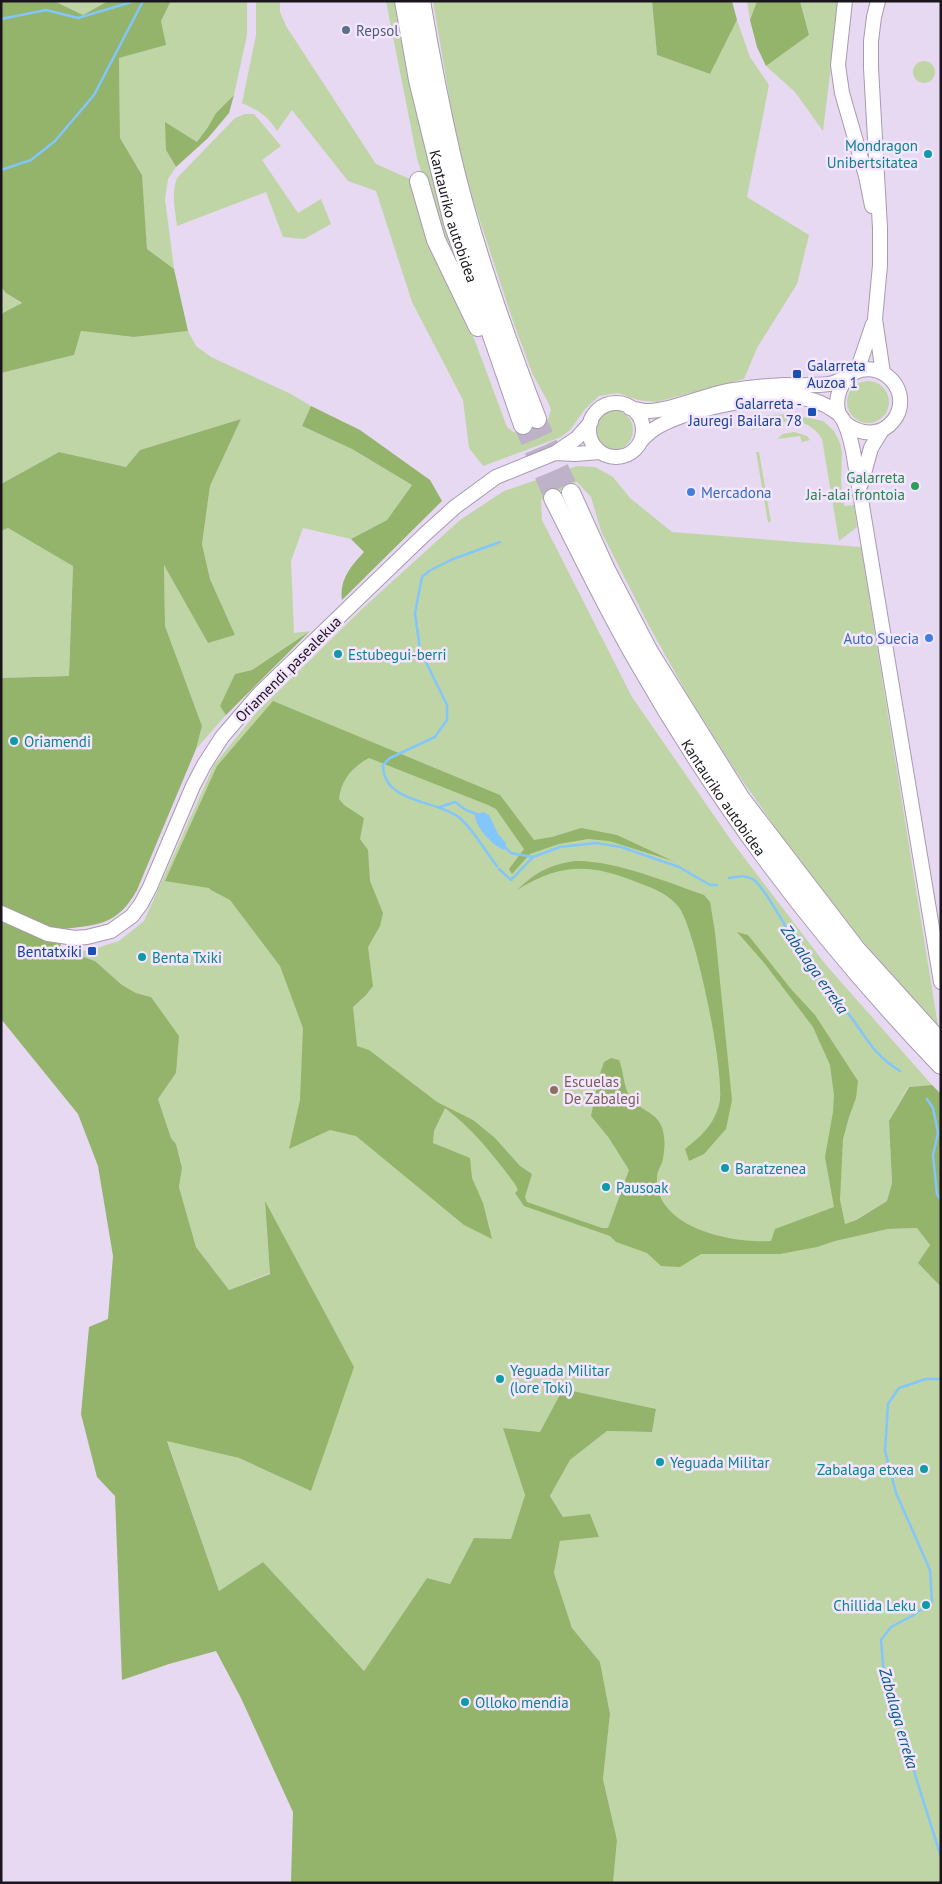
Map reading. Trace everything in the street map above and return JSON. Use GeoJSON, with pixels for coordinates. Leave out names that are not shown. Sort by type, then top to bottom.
{"type":"FeatureCollection","features":[{"type":"Feature","properties":{"kind":"highway","name":"Kantauriko autobidea"},"geometry":{"type":"LineString","coordinates":[[404,1],[418,80],[453,223],[530,422]]}},
{"type":"Feature","properties":{"kind":"highway","name":"Kantauriko autobidea"},"geometry":{"type":"LineString","coordinates":[[421,1],[452,158],[474,241],[530,422]]}},
{"type":"Feature","properties":{"kind":"highway"},"geometry":{"type":"LineString","coordinates":[[419,181],[436,240],[480,329],[500,382],[530,422]]}},
{"type":"Feature","properties":{"kind":"highway","name":"Kantauriko autobidea"},"geometry":{"type":"LineString","coordinates":[[570,493],[606,570],[649,652],[741,799],[856,949],[937,1050]]}},
{"type":"Feature","properties":{"kind":"highway","name":"Kantauriko autobidea"},"geometry":{"type":"LineString","coordinates":[[553,498],[638,662],[728,807],[785,884],[845,959],[937,1050]]}},
{"type":"Feature","properties":{"kind":"main road"},"geometry":{"type":"LineString","coordinates":[[845,1],[838,65],[842,93],[866,176],[880,265]]}},
{"type":"Feature","properties":{"kind":"main road"},"geometry":{"type":"LineString","coordinates":[[878,1],[874,17],[871,50],[880,228],[880,265],[875,319],[883,373]]}},
{"type":"Feature","properties":{"kind":"main road"},"geometry":{"type":"LineString","coordinates":[[875,319],[852,374],[841,385],[837,404],[853,451],[941,982]]}},
{"type":"Feature","properties":{"kind":"main road"},"geometry":{"type":"LineString","coordinates":[[630,408],[645,411],[657,410],[728,391],[784,385],[830,384],[852,374],[875,370],[891,379],[897,387],[900,397],[900,407],[890,424],[882,430],[872,433],[853,429],[828,406],[811,400],[788,398],[729,404],[677,418],[659,426],[641,441],[636,448],[628,454],[619,457],[610,457],[600,452],[591,442],[590,422],[603,407],[622,404],[637,414],[642,424],[641,441]]}},
{"type":"Feature","properties":{"kind":"main road","name":"Oriamendi pasealekua"},"geometry":{"type":"LineString","coordinates":[[1,913],[48,934],[75,938],[87,938],[111,931],[132,916],[150,887],[193,786],[204,765],[222,737],[259,694],[455,507],[496,477],[555,453],[577,438],[590,422]]}},
{"type":"Feature","properties":{"kind":"main road"},"geometry":{"type":"LineString","coordinates":[[859,492],[871,448],[882,430]]}},
{"type":"Feature","properties":{"kind":"main road","name":"Oriamendi pasealekua"},"geometry":{"type":"LineString","coordinates":[[555,453],[600,452]]}},
{"type":"Feature","properties":{"kind":"green space"},"geometry":{"type":"Polygon","coordinates":[[[1,1],[54,1],[83,15],[108,1],[171,1],[161,21],[166,45],[119,58],[120,138],[142,175],[147,249],[174,269],[188,331],[134,337],[81,331],[74,355],[1,373],[1,314],[22,303],[6,293],[1,287],[1,1]]]}},
{"type":"Feature","properties":{"kind":"green space"},"geometry":{"type":"Polygon","coordinates":[[[54,1],[108,1],[83,15],[54,1]]]}},
{"type":"Feature","properties":{"kind":"green space"},"geometry":{"type":"Polygon","coordinates":[[[171,1],[247,1],[247,35],[234,95],[216,113],[197,142],[166,123],[166,150],[176,167],[168,179],[165,199],[174,269],[147,249],[141,173],[120,138],[119,58],[165,45],[161,21],[171,1]]]}},
{"type":"Feature","properties":{"kind":"green space"},"geometry":{"type":"Polygon","coordinates":[[[256,1],[280,1],[280,12],[286,26],[376,164],[412,180],[415,184],[421,220],[469,325],[507,427],[513,432],[521,433],[530,421],[536,425],[548,419],[551,410],[532,373],[513,321],[475,206],[457,144],[433,1],[652,1],[657,55],[710,74],[737,20],[750,57],[769,85],[747,197],[809,235],[797,284],[757,348],[744,379],[656,402],[638,400],[618,393],[599,396],[585,409],[570,430],[561,437],[483,466],[469,448],[463,400],[412,302],[376,191],[348,181],[292,110],[277,131],[262,114],[242,103],[256,35],[256,1]]]}},
{"type":"Feature","properties":{"kind":"green space"},"geometry":{"type":"Polygon","coordinates":[[[386,1],[395,1],[424,141],[460,278],[433,212],[417,158],[386,1]]]}},
{"type":"Feature","properties":{"kind":"green space"},"geometry":{"type":"Polygon","coordinates":[[[652,1],[732,1],[737,20],[710,74],[657,55],[652,1]]]}},
{"type":"Feature","properties":{"kind":"green space"},"geometry":{"type":"Polygon","coordinates":[[[747,1],[757,1],[750,20],[747,1]]]}},
{"type":"Feature","properties":{"kind":"green space"},"geometry":{"type":"Polygon","coordinates":[[[757,1],[800,1],[809,35],[766,66],[757,47],[750,20],[757,1]]]}},
{"type":"Feature","properties":{"kind":"green space"},"geometry":{"type":"Polygon","coordinates":[[[800,1],[839,1],[823,131],[795,92],[766,66],[809,35],[800,1]]]}},
{"type":"Feature","properties":{"kind":"green space"},"geometry":{"type":"Polygon","coordinates":[[[924,61],[932,64],[935,72],[932,80],[924,83],[916,80],[913,72],[916,64],[924,61]]]}},
{"type":"Feature","properties":{"kind":"green space"},"geometry":{"type":"Polygon","coordinates":[[[234,95],[229,113],[208,138],[176,167],[166,150],[165,122],[197,142],[216,113],[234,95]]]}},
{"type":"Feature","properties":{"kind":"green space"},"geometry":{"type":"Polygon","coordinates":[[[245,114],[254,114],[281,146],[262,160],[298,213],[321,199],[331,224],[304,239],[283,237],[266,192],[177,226],[174,196],[177,178],[235,118],[245,114]]]}},
{"type":"Feature","properties":{"kind":"green space"},"geometry":{"type":"Polygon","coordinates":[[[1,287],[6,293],[22,304],[1,314],[1,287]]]}},
{"type":"Feature","properties":{"kind":"green space"},"geometry":{"type":"Polygon","coordinates":[[[81,331],[134,337],[188,331],[196,346],[211,357],[291,394],[311,406],[302,426],[352,449],[412,485],[387,520],[351,539],[303,528],[291,561],[294,633],[310,631],[252,670],[235,674],[221,706],[226,715],[196,749],[202,726],[165,626],[164,564],[208,643],[235,635],[210,579],[202,544],[210,486],[241,419],[140,450],[126,467],[59,452],[1,484],[1,373],[74,355],[81,331]]]}},
{"type":"Feature","properties":{"kind":"green space"},"geometry":{"type":"Polygon","coordinates":[[[872,381],[880,384],[886,390],[889,402],[886,414],[880,420],[864,423],[856,420],[850,414],[847,398],[850,390],[856,384],[872,381]]]}},
{"type":"Feature","properties":{"kind":"green space"},"geometry":{"type":"Polygon","coordinates":[[[311,406],[360,430],[430,480],[442,501],[342,600],[344,580],[364,552],[351,539],[387,520],[412,485],[352,449],[302,426],[311,406]]]}},
{"type":"Feature","properties":{"kind":"green space"},"geometry":{"type":"Polygon","coordinates":[[[613,410],[627,416],[633,430],[627,444],[613,450],[599,444],[593,430],[599,416],[613,410]]]}},
{"type":"Feature","properties":{"kind":"green space"},"geometry":{"type":"Polygon","coordinates":[[[790,414],[823,421],[834,431],[840,443],[842,452],[841,483],[844,506],[854,505],[857,527],[839,541],[822,439],[815,430],[799,422],[790,421],[752,430],[754,418],[790,414]]]}},
{"type":"Feature","properties":{"kind":"green space"},"geometry":{"type":"Polygon","coordinates":[[[241,419],[210,486],[202,544],[210,579],[235,635],[208,643],[164,565],[165,626],[202,726],[196,749],[137,890],[130,901],[123,910],[107,921],[88,926],[63,929],[60,949],[95,961],[122,985],[136,993],[151,997],[179,1036],[176,1073],[158,1099],[171,1138],[176,1144],[182,1168],[179,1187],[196,1247],[229,1290],[270,1274],[265,1201],[354,1367],[311,1491],[239,1458],[167,1441],[219,1591],[263,1562],[364,1671],[427,1578],[450,1584],[474,1538],[511,1539],[525,1495],[503,1428],[540,1432],[563,1389],[656,1409],[652,1432],[607,1431],[570,1460],[550,1496],[563,1517],[590,1514],[599,1537],[560,1541],[554,1573],[572,1628],[600,1662],[610,1714],[603,1779],[617,1840],[613,1883],[291,1883],[293,1812],[241,1698],[216,1651],[122,1680],[115,1496],[97,1477],[81,1414],[89,1327],[108,1319],[113,1256],[98,1166],[78,1114],[1,1019],[1,678],[69,676],[73,566],[8,528],[1,531],[1,484],[59,452],[126,467],[140,450],[241,419]]]}},
{"type":"Feature","properties":{"kind":"green space"},"geometry":{"type":"Polygon","coordinates":[[[794,432],[807,436],[810,440],[802,442],[800,436],[777,439],[783,434],[794,432]]]}},
{"type":"Feature","properties":{"kind":"green space"},"geometry":{"type":"Polygon","coordinates":[[[756,452],[759,452],[771,522],[768,522],[756,452]]]}},
{"type":"Feature","properties":{"kind":"green space"},"geometry":{"type":"Polygon","coordinates":[[[577,466],[595,467],[613,477],[630,498],[672,532],[861,547],[938,1026],[860,938],[789,847],[735,770],[687,694],[647,622],[601,531],[591,497],[577,482],[541,500],[542,520],[632,697],[733,843],[826,965],[932,1085],[908,1087],[889,1121],[892,1183],[887,1201],[855,1220],[830,1230],[832,1241],[888,1229],[918,1228],[930,1245],[919,1264],[941,1287],[941,1883],[613,1883],[617,1840],[603,1779],[610,1714],[600,1662],[572,1628],[554,1573],[560,1541],[599,1537],[563,1517],[550,1496],[570,1460],[607,1431],[652,1432],[656,1409],[540,1432],[504,1428],[525,1495],[511,1540],[474,1538],[450,1584],[427,1578],[364,1671],[263,1562],[219,1591],[167,1440],[239,1458],[311,1491],[265,1202],[270,1273],[229,1290],[196,1247],[179,1187],[182,1168],[176,1144],[171,1138],[158,1099],[176,1073],[151,997],[136,993],[122,985],[95,961],[60,950],[87,951],[119,941],[144,921],[214,765],[257,712],[363,608],[460,520],[504,491],[577,466]]]}},
{"type":"Feature","properties":{"kind":"green space"},"geometry":{"type":"Polygon","coordinates":[[[8,528],[73,565],[69,676],[1,678],[1,531],[8,528]]]}},
{"type":"Feature","properties":{"kind":"green space"},"geometry":{"type":"Polygon","coordinates":[[[310,631],[226,715],[220,706],[235,674],[252,670],[310,631]]]}},
{"type":"Feature","properties":{"kind":"green space"},"geometry":{"type":"Polygon","coordinates":[[[273,701],[500,795],[534,840],[552,837],[581,828],[617,835],[673,861],[609,841],[588,839],[559,844],[530,854],[512,874],[509,869],[524,849],[496,809],[369,758],[348,775],[342,786],[339,799],[344,805],[364,818],[360,839],[368,850],[370,881],[383,913],[380,926],[368,947],[373,986],[353,1007],[357,1046],[369,1050],[437,1102],[473,1120],[495,1138],[520,1166],[532,1174],[525,1197],[527,1202],[602,1228],[608,1228],[629,1170],[609,1138],[591,1116],[604,1062],[611,1058],[619,1060],[630,1097],[637,1105],[655,1117],[661,1125],[664,1134],[664,1153],[657,1175],[659,1195],[668,1209],[682,1220],[717,1236],[771,1241],[775,1229],[834,1207],[825,1157],[834,1095],[830,1065],[813,1027],[765,964],[737,932],[748,935],[791,989],[815,1015],[858,1081],[856,1098],[843,1139],[840,1200],[845,1224],[856,1220],[887,1201],[892,1183],[889,1121],[909,1087],[932,1085],[941,1094],[941,1287],[918,1263],[930,1245],[917,1228],[888,1229],[817,1247],[780,1254],[701,1254],[680,1267],[661,1266],[647,1253],[616,1242],[610,1236],[524,1206],[515,1193],[518,1190],[515,1184],[483,1143],[445,1108],[434,1131],[433,1143],[470,1158],[472,1178],[483,1203],[492,1239],[464,1225],[356,1136],[330,1130],[289,1149],[300,1100],[303,1028],[280,966],[230,900],[209,888],[165,881],[217,766],[273,701]]]}},
{"type":"Feature","properties":{"kind":"green space"},"geometry":{"type":"Polygon","coordinates":[[[575,861],[606,864],[657,878],[704,895],[710,902],[715,932],[732,1100],[726,1129],[704,1154],[689,1161],[685,1149],[710,1125],[719,1105],[720,1090],[708,1003],[701,971],[685,919],[678,906],[660,892],[622,877],[592,869],[563,870],[548,874],[517,890],[530,878],[543,870],[575,861]]]}},
{"type":"Feature","properties":{"kind":"water"},"geometry":{"type":"Polygon","coordinates":[[[483,812],[489,815],[498,834],[506,843],[504,850],[490,840],[478,825],[475,815],[483,812]]]}},
{"type":"Feature","properties":{"kind":"waterway"},"geometry":{"type":"LineString","coordinates":[[1,19],[46,10],[78,18],[135,1]]}},
{"type":"Feature","properties":{"kind":"waterway"},"geometry":{"type":"LineString","coordinates":[[1,170],[31,160],[55,141],[94,95],[143,1]]}},
{"type":"Feature","properties":{"kind":"waterway"},"geometry":{"type":"LineString","coordinates":[[497,866],[461,819],[451,813],[401,794],[385,778],[383,765],[390,758],[435,737],[447,720],[447,705],[420,650],[415,613],[422,577],[429,571],[453,559],[500,542]]}},
{"type":"Feature","properties":{"kind":"waterway"},"geometry":{"type":"LineString","coordinates":[[440,807],[455,802],[466,810],[479,815]]}},
{"type":"Feature","properties":{"kind":"waterway","name":"Zabalaga erreka"},"geometry":{"type":"LineString","coordinates":[[499,869],[511,880],[533,857],[560,847],[596,843],[621,847],[679,867],[710,885],[717,885]]}},
{"type":"Feature","properties":{"kind":"waterway"},"geometry":{"type":"LineString","coordinates":[[504,846],[511,853],[533,857]]}},
{"type":"Feature","properties":{"kind":"waterway","name":"Zabalaga erreka"},"geometry":{"type":"LineString","coordinates":[[729,878],[748,877],[759,884],[812,969],[882,1058],[900,1071]]}},
{"type":"Feature","properties":{"kind":"waterway","name":"Zabalaga erreka"},"geometry":{"type":"LineString","coordinates":[[927,1099],[933,1108],[938,1133],[933,1155],[937,1194],[941,1200]]}},
{"type":"Feature","properties":{"kind":"waterway","name":"Zabalaga erreka"},"geometry":{"type":"LineString","coordinates":[[941,1379],[926,1379],[899,1388],[888,1404],[885,1451],[896,1493],[930,1570],[932,1602],[912,1616],[891,1627],[881,1640],[884,1676],[941,1857]]}},
{"type":"Feature","properties":{"kind":"tunnel"},"geometry":{"type":"LineString","coordinates":[[537,419],[571,493]]}},
{"type":"Feature","properties":{"kind":"tunnel"},"geometry":{"type":"LineString","coordinates":[[523,425],[553,498]]}},
{"type":"Feature","properties":{"kind":"place","name":"Repsol"},"geometry":{"type":"Point","coordinates":[346,30]}},
{"type":"Feature","properties":{"kind":"place","name":"Mondragon Unibertsitatea"},"geometry":{"type":"Point","coordinates":[928,154]}},
{"type":"Feature","properties":{"kind":"place","name":"Galarreta Auzoa 1"},"geometry":{"type":"Point","coordinates":[797,374]}},
{"type":"Feature","properties":{"kind":"place","name":"Galarreta - Jauregi Bailara 78"},"geometry":{"type":"Point","coordinates":[812,412]}},
{"type":"Feature","properties":{"kind":"place","name":"Galarreta Jai-alai frontoia"},"geometry":{"type":"Point","coordinates":[915,486]}},
{"type":"Feature","properties":{"kind":"place","name":"Mercadona"},"geometry":{"type":"Point","coordinates":[691,492]}},
{"type":"Feature","properties":{"kind":"place","name":"Auto Suecia"},"geometry":{"type":"Point","coordinates":[929,638]}},
{"type":"Feature","properties":{"kind":"place","name":"Estubegui-berri"},"geometry":{"type":"Point","coordinates":[338,654]}},
{"type":"Feature","properties":{"kind":"place","name":"Oriamendi"},"geometry":{"type":"Point","coordinates":[14,741]}},
{"type":"Feature","properties":{"kind":"place","name":"Bentatxiki"},"geometry":{"type":"Point","coordinates":[92,951]}},
{"type":"Feature","properties":{"kind":"place","name":"Benta Txiki"},"geometry":{"type":"Point","coordinates":[142,957]}},
{"type":"Feature","properties":{"kind":"place","name":"Escuelas De Zabalegi"},"geometry":{"type":"Point","coordinates":[554,1090]}},
{"type":"Feature","properties":{"kind":"place","name":"Baratzenea"},"geometry":{"type":"Point","coordinates":[725,1168]}},
{"type":"Feature","properties":{"kind":"place","name":"Pausoak"},"geometry":{"type":"Point","coordinates":[606,1187]}},
{"type":"Feature","properties":{"kind":"place","name":"Yeguada Militar (lore Toki)"},"geometry":{"type":"Point","coordinates":[500,1379]}},
{"type":"Feature","properties":{"kind":"place","name":"Yeguada Militar"},"geometry":{"type":"Point","coordinates":[660,1462]}},
{"type":"Feature","properties":{"kind":"place","name":"Zabalaga etxea"},"geometry":{"type":"Point","coordinates":[924,1469]}},
{"type":"Feature","properties":{"kind":"place","name":"Chillida Leku"},"geometry":{"type":"Point","coordinates":[926,1605]}},
{"type":"Feature","properties":{"kind":"place","name":"Olloko mendia"},"geometry":{"type":"Point","coordinates":[465,1702]}}]}
